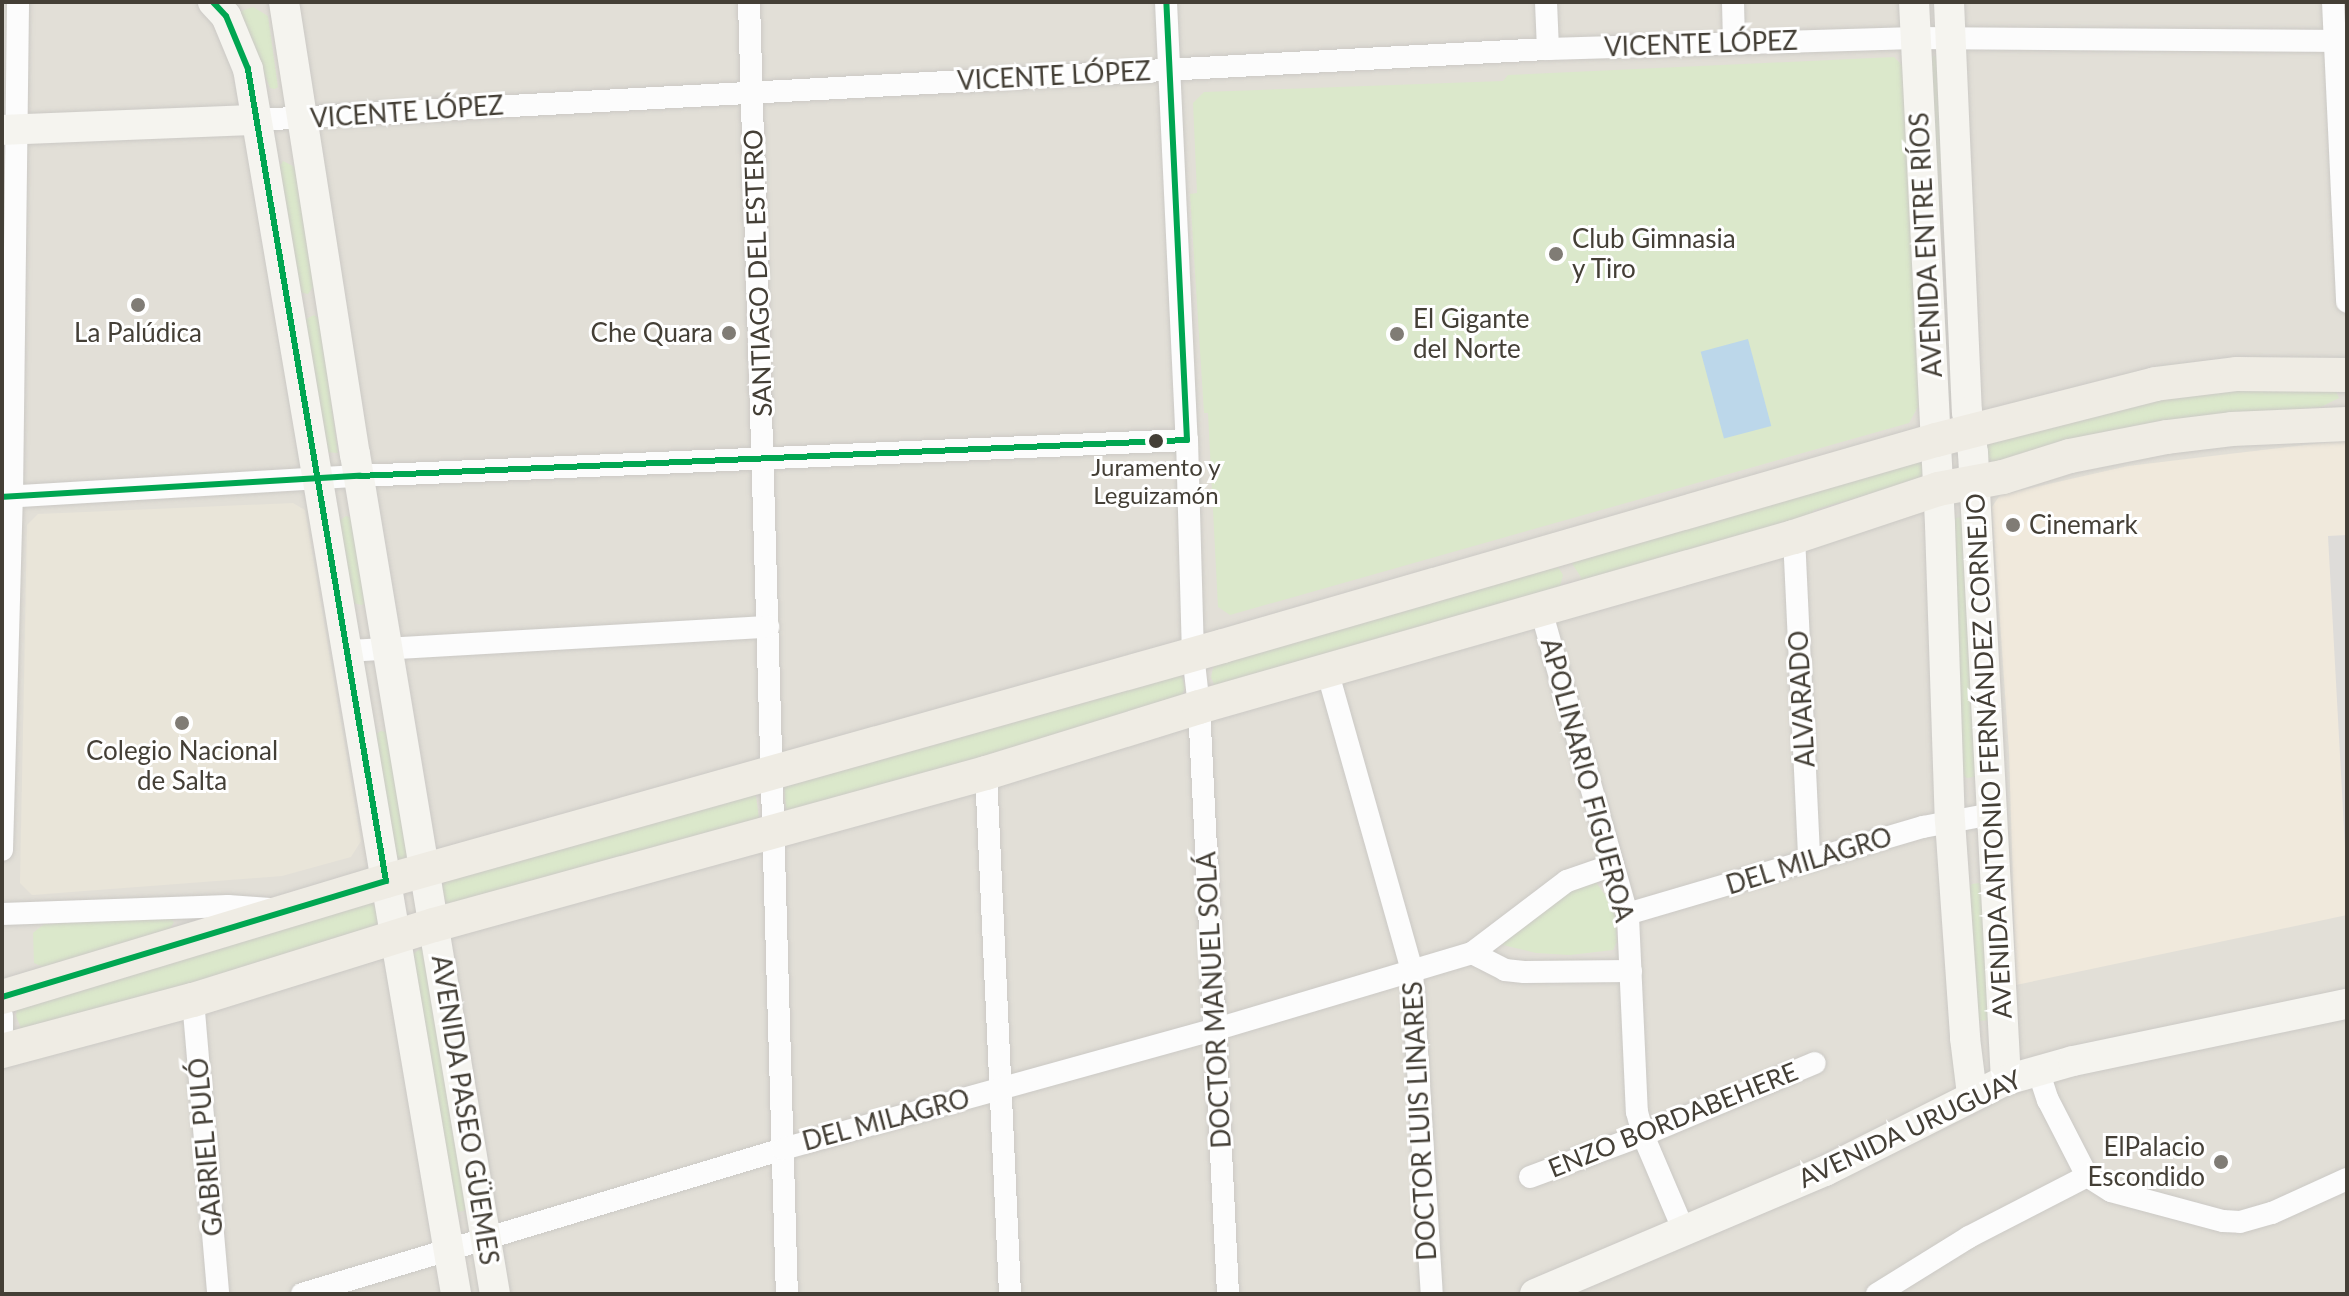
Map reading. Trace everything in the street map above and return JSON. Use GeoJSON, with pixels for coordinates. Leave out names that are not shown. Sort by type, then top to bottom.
{"type":"FeatureCollection","features":[{"type":"Feature","properties":{"kind":"main road"},"geometry":{"type":"LineString","coordinates":[[2,997],[386,881],[1193,654],[1936,440],[2155,384],[2237,374],[2347,375]]}},
{"type":"Feature","properties":{"kind":"main road"},"geometry":{"type":"LineString","coordinates":[[2,1051],[193,1000],[434,925],[986,773],[1199,707],[1794,537],[1938,489],[1974,483],[2070,456],[2167,437],[2232,429],[2347,424]]}},
{"type":"Feature","properties":{"kind":"main road"},"geometry":{"type":"LineString","coordinates":[[1550,607],[1568,587],[1570,566],[1565,559],[1551,552]]}},
{"type":"Feature","properties":{"kind":"street"},"geometry":{"type":"LineString","coordinates":[[2,850],[9,130],[18,2]]}},
{"type":"Feature","properties":{"kind":"street","name":"AVENIDA PASEO GÜEMES"},"geometry":{"type":"LineString","coordinates":[[213,2],[226,16],[248,69],[456,1294]]}},
{"type":"Feature","properties":{"kind":"street","name":"AVENIDA PASEO GÜEMES"},"geometry":{"type":"LineString","coordinates":[[284,2],[495,1294]]}},
{"type":"Feature","properties":{"kind":"street","name":"SANTIAGO DEL ESTERO"},"geometry":{"type":"LineString","coordinates":[[749,2],[787,1294]]}},
{"type":"Feature","properties":{"kind":"street","name":"DOCTOR MANUEL SOLÁ"},"geometry":{"type":"LineString","coordinates":[[1166,2],[1187,440],[1193,654],[1199,707],[1217,1029],[1228,1294]]}},
{"type":"Feature","properties":{"kind":"street"},"geometry":{"type":"LineString","coordinates":[[1546,2],[1548,49]]}},
{"type":"Feature","properties":{"kind":"street"},"geometry":{"type":"LineString","coordinates":[[1733,2],[1734,43]]}},
{"type":"Feature","properties":{"kind":"street","name":"AVENIDA ENTRE RÍOS"},"geometry":{"type":"LineString","coordinates":[[1914,2],[1938,489]]}},
{"type":"Feature","properties":{"kind":"street","name":"AVENIDA ENTRE RÍOS"},"geometry":{"type":"LineString","coordinates":[[1949,2],[1970,433]]}},
{"type":"Feature","properties":{"kind":"street"},"geometry":{"type":"LineString","coordinates":[[2333,2],[2341,41],[2347,302]]}},
{"type":"Feature","properties":{"kind":"street","name":"VICENTE LÓPEZ"},"geometry":{"type":"LineString","coordinates":[[9,130],[303,119],[753,91],[1548,49],[1915,38],[2341,41]]}},
{"type":"Feature","properties":{"kind":"street"},"geometry":{"type":"LineString","coordinates":[[288,308],[331,302]]}},
{"type":"Feature","properties":{"kind":"street","name":"AVENIDA ANTONIO FERNÁNDEZ CORNEJO"},"geometry":{"type":"LineString","coordinates":[[1970,433],[2006,1080]]}},
{"type":"Feature","properties":{"kind":"street"},"geometry":{"type":"LineString","coordinates":[[7,497],[359,476],[1187,440]]}},
{"type":"Feature","properties":{"kind":"street","name":"AVENIDA ANTONIO FERNÁNDEZ CORNEJO"},"geometry":{"type":"LineString","coordinates":[[1938,489],[1950,821],[1965,1038],[1972,1094]]}},
{"type":"Feature","properties":{"kind":"street","name":"ALVARADO"},"geometry":{"type":"LineString","coordinates":[[1794,537],[1809,861]]}},
{"type":"Feature","properties":{"kind":"street","name":"APOLINARIO FIGUEROA"},"geometry":{"type":"LineString","coordinates":[[1550,607],[1627,914],[1637,1112],[1643,1135],[1684,1231]]}},
{"type":"Feature","properties":{"kind":"street"},"geometry":{"type":"LineString","coordinates":[[348,651],[388,646],[768,627]]}},
{"type":"Feature","properties":{"kind":"street","name":"DOCTOR LUIS LINARES"},"geometry":{"type":"LineString","coordinates":[[1327,670],[1412,971],[1432,1294]]}},
{"type":"Feature","properties":{"kind":"street"},"geometry":{"type":"LineString","coordinates":[[986,773],[1010,1294]]}},
{"type":"Feature","properties":{"kind":"street","name":"DEL MILAGRO"},"geometry":{"type":"LineString","coordinates":[[1627,914],[1950,821],[1992,814]]}},
{"type":"Feature","properties":{"kind":"street","name":"DEL MILAGRO"},"geometry":{"type":"LineString","coordinates":[[302,1294],[783,1149],[1217,1029],[1472,953],[1476,946],[1567,881],[1613,865]]}},
{"type":"Feature","properties":{"kind":"street"},"geometry":{"type":"LineString","coordinates":[[2,914],[228,906],[287,911]]}},
{"type":"Feature","properties":{"kind":"street"},"geometry":{"type":"LineString","coordinates":[[1472,953],[1505,970],[1631,971]]}},
{"type":"Feature","properties":{"kind":"street","name":"GABRIEL PULÓ"},"geometry":{"type":"LineString","coordinates":[[193,1000],[218,1294]]}},
{"type":"Feature","properties":{"kind":"street","name":"AVENIDA URUGUAY"},"geometry":{"type":"LineString","coordinates":[[1535,1294],[1825,1171],[1972,1094],[2006,1080],[2038,1070],[2347,1004]]}},
{"type":"Feature","properties":{"kind":"street"},"geometry":{"type":"LineString","coordinates":[[2,1016],[2,1029]]}},
{"type":"Feature","properties":{"kind":"street","name":"ENZO BORDABEHERE"},"geometry":{"type":"LineString","coordinates":[[1530,1177],[1643,1135],[1815,1063]]}},
{"type":"Feature","properties":{"kind":"street"},"geometry":{"type":"LineString","coordinates":[[2038,1070],[2048,1100],[2087,1176],[2111,1191],[2223,1221],[2240,1222],[2272,1213],[2347,1179]]}},
{"type":"Feature","properties":{"kind":"street"},"geometry":{"type":"LineString","coordinates":[[1877,1294],[1969,1237],[2087,1176]]}},
{"type":"Feature","properties":{"kind":"shaded area"},"geometry":{"type":"Polygon","coordinates":[[[2,2],[2347,2],[2347,1294],[2,1294],[2,2]]]}},
{"type":"Feature","properties":{"kind":"shaded area"},"geometry":{"type":"Polygon","coordinates":[[[2347,440],[2347,915],[2016,985],[2009,751],[1992,507],[2000,495],[2128,466],[2347,440]]]}},
{"type":"Feature","properties":{"kind":"shaded area","name":"Colegio Nacional de Salta"},"geometry":{"type":"Polygon","coordinates":[[[293,503],[305,510],[361,841],[351,857],[282,876],[32,895],[20,883],[27,525],[38,514],[293,503]]]}},
{"type":"Feature","properties":{"kind":"shaded area"},"geometry":{"type":"Polygon","coordinates":[[[2347,535],[2347,865],[2346,865],[2328,536],[2347,535]]]}},
{"type":"Feature","properties":{"kind":"green space"},"geometry":{"type":"Polygon","coordinates":[[[253,7],[268,16],[278,87],[275,89],[270,88],[239,12],[253,7]]]}},
{"type":"Feature","properties":{"kind":"green space"},"geometry":{"type":"Polygon","coordinates":[[[1927,56],[1941,56],[1941,408],[1927,408],[1927,56]]]}},
{"type":"Feature","properties":{"kind":"green space","name":"Club Gimnasia y Tiro"},"geometry":{"type":"Polygon","coordinates":[[[1894,57],[1903,66],[1919,405],[1909,423],[1230,615],[1218,607],[1208,413],[1204,413],[1190,194],[1197,193],[1193,103],[1204,92],[1503,81],[1508,75],[1894,57]]]}},
{"type":"Feature","properties":{"kind":"green space"},"geometry":{"type":"Polygon","coordinates":[[[283,161],[295,167],[314,286],[308,294],[299,292],[278,168],[283,161]]]}},
{"type":"Feature","properties":{"kind":"green space"},"geometry":{"type":"Polygon","coordinates":[[[314,315],[320,319],[338,453],[326,452],[304,320],[314,315]]]}},
{"type":"Feature","properties":{"kind":"green space"},"geometry":{"type":"Polygon","coordinates":[[[2246,387],[2335,389],[2339,398],[2321,407],[2279,411],[1990,465],[1985,461],[1985,443],[2111,407],[2246,387]]]}},
{"type":"Feature","properties":{"kind":"green space"},"geometry":{"type":"Polygon","coordinates":[[[1926,459],[1928,472],[1922,479],[1814,510],[1805,524],[1579,584],[1581,577],[1569,559],[1926,459]]]}},
{"type":"Feature","properties":{"kind":"green space"},"geometry":{"type":"Polygon","coordinates":[[[346,516],[353,518],[366,603],[362,605],[353,603],[338,522],[346,516]]]}},
{"type":"Feature","properties":{"kind":"green space"},"geometry":{"type":"Polygon","coordinates":[[[1964,516],[1979,776],[1967,778],[1957,771],[1953,519],[1964,516]]]}},
{"type":"Feature","properties":{"kind":"green space"},"geometry":{"type":"Polygon","coordinates":[[[1558,567],[1563,575],[1558,594],[1215,687],[1211,677],[1214,664],[1558,567]]]}},
{"type":"Feature","properties":{"kind":"green space"},"geometry":{"type":"Polygon","coordinates":[[[1182,675],[1185,688],[1181,699],[792,814],[786,809],[784,787],[1182,675]]]}},
{"type":"Feature","properties":{"kind":"green space"},"geometry":{"type":"Polygon","coordinates":[[[386,732],[412,864],[396,867],[374,735],[386,732]]]}},
{"type":"Feature","properties":{"kind":"green space"},"geometry":{"type":"Polygon","coordinates":[[[745,790],[756,796],[759,818],[753,825],[446,905],[442,886],[447,875],[745,790]]]}},
{"type":"Feature","properties":{"kind":"green space"},"geometry":{"type":"Polygon","coordinates":[[[1595,881],[1615,909],[1617,942],[1613,950],[1570,955],[1536,953],[1499,944],[1572,886],[1595,881]]]}},
{"type":"Feature","properties":{"kind":"green space"},"geometry":{"type":"Polygon","coordinates":[[[1980,883],[1986,889],[1990,1020],[1980,1021],[1972,1017],[1965,892],[1972,884],[1980,883]]]}},
{"type":"Feature","properties":{"kind":"green space"},"geometry":{"type":"Polygon","coordinates":[[[370,900],[376,906],[379,928],[30,1031],[21,1028],[16,1016],[17,1008],[370,900]]]}},
{"type":"Feature","properties":{"kind":"green space"},"geometry":{"type":"Polygon","coordinates":[[[169,917],[174,922],[170,929],[43,967],[34,963],[33,933],[44,924],[169,917]]]}},
{"type":"Feature","properties":{"kind":"green space"},"geometry":{"type":"Polygon","coordinates":[[[421,948],[426,951],[468,1203],[464,1211],[457,1212],[410,956],[421,948]]]}},
{"type":"Feature","properties":{"kind":"water"},"geometry":{"type":"Polygon","coordinates":[[[1748,339],[1771,426],[1724,439],[1701,352],[1748,339]]]}},
{"type":"Feature","properties":{"kind":"transit line"},"geometry":{"type":"LineString","coordinates":[[2,997],[386,881],[248,69],[226,16],[213,2]]}},
{"type":"Feature","properties":{"kind":"transit line"},"geometry":{"type":"LineString","coordinates":[[2,497],[359,476],[1187,440],[1166,2]]}},
{"type":"Feature","properties":{"kind":"place","name":"Club Gimnasia y Tiro"},"geometry":{"type":"Point","coordinates":[1556,254]}},
{"type":"Feature","properties":{"kind":"place","name":"La Palúdica"},"geometry":{"type":"Point","coordinates":[138,305]}},
{"type":"Feature","properties":{"kind":"place","name":"Che Quara"},"geometry":{"type":"Point","coordinates":[729,333]}},
{"type":"Feature","properties":{"kind":"place","name":"El Gigante del Norte"},"geometry":{"type":"Point","coordinates":[1397,334]}},
{"type":"Feature","properties":{"kind":"place","name":"Juramento y Leguizamón"},"geometry":{"type":"Point","coordinates":[1156,441]}},
{"type":"Feature","properties":{"kind":"place","name":"Cinemark"},"geometry":{"type":"Point","coordinates":[2013,525]}},
{"type":"Feature","properties":{"kind":"place","name":"Colegio Nacional de Salta"},"geometry":{"type":"Point","coordinates":[182,723]}},
{"type":"Feature","properties":{"kind":"place","name":"ElPalacio Escondido"},"geometry":{"type":"Point","coordinates":[2221,1162]}}]}
